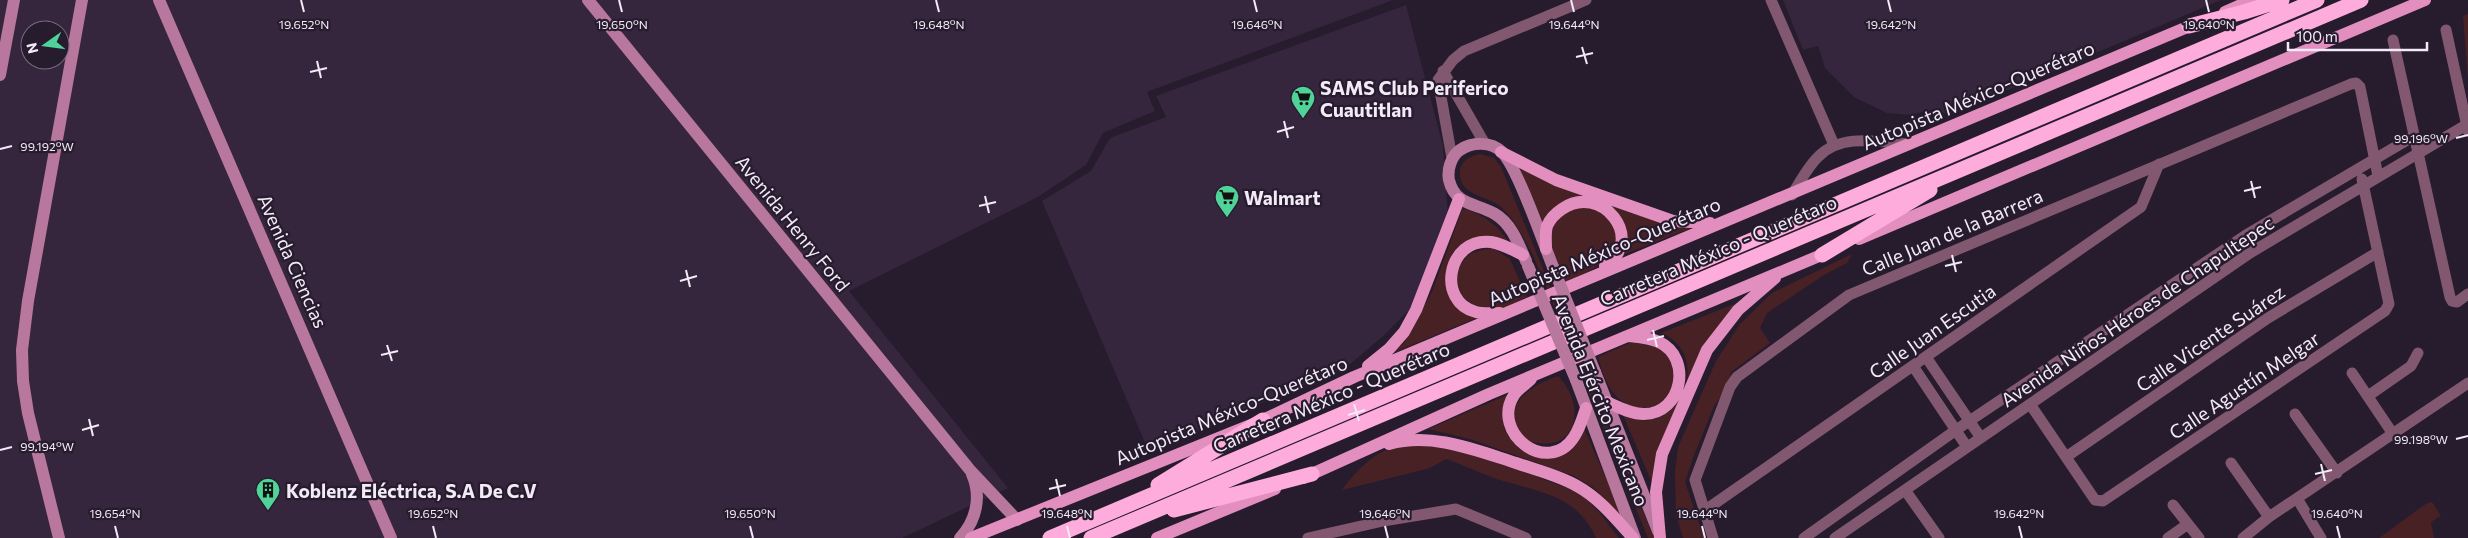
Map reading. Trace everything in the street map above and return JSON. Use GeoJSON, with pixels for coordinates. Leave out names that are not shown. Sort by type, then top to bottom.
{"type":"FeatureCollection","features":[{"type":"Feature","properties":{"kind":"highway"},"geometry":{"type":"LineString","coordinates":[[2189,26],[2282,0]]}},
{"type":"Feature","properties":{"kind":"highway","name":"Carretera México - Querétaro"},"geometry":{"type":"LineString","coordinates":[[1050,538],[2317,0]]}},
{"type":"Feature","properties":{"kind":"highway","name":"Carretera México - Querétaro"},"geometry":{"type":"LineString","coordinates":[[1091,538],[2361,0]]}},
{"type":"Feature","properties":{"kind":"highway"},"geometry":{"type":"LineString","coordinates":[[1822,255],[1874,222],[1999,152]]}},
{"type":"Feature","properties":{"kind":"highway"},"geometry":{"type":"LineString","coordinates":[[1130,504],[1163,481],[1263,420]]}},
{"type":"Feature","properties":{"kind":"highway"},"geometry":{"type":"LineString","coordinates":[[1138,518],[1211,502],[1312,474]]}},
{"type":"Feature","properties":{"kind":"main road"},"geometry":{"type":"LineString","coordinates":[[0,75],[14,0]]}},
{"type":"Feature","properties":{"kind":"main road"},"geometry":{"type":"LineString","coordinates":[[59,538],[28,413],[22,350],[28,301],[82,0]]}},
{"type":"Feature","properties":{"kind":"main road","name":"Avenida Ciencias"},"geometry":{"type":"LineString","coordinates":[[159,0],[391,538]]}},
{"type":"Feature","properties":{"kind":"main road","name":"Avenida Henry Ford"},"geometry":{"type":"LineString","coordinates":[[588,0],[970,470],[1017,520]]}},
{"type":"Feature","properties":{"kind":"main road","name":"Autopista México-Querétaro"},"geometry":{"type":"LineString","coordinates":[[971,538],[1263,420],[1354,377],[1717,223],[1792,195],[2252,0]]}},
{"type":"Feature","properties":{"kind":"main road"},"geometry":{"type":"LineString","coordinates":[[1157,538],[1312,474],[1536,374],[2426,0]]}},
{"type":"Feature","properties":{"kind":"main road"},"geometry":{"type":"LineString","coordinates":[[1354,377],[1389,349],[1404,332],[1416,310],[1459,199],[1449,180],[1452,158],[1458,151],[1470,144],[1485,144],[1556,180],[1673,221],[1717,223]]}},
{"type":"Feature","properties":{"kind":"main road","name":"Avenida Ejército Mexicano"},"geometry":{"type":"LineString","coordinates":[[1501,152],[1513,171],[1546,249],[1660,538]]}},
{"type":"Feature","properties":{"kind":"main road","name":"Avenida Ejército Mexicano"},"geometry":{"type":"LineString","coordinates":[[1459,199],[1495,214],[1516,237],[1576,380],[1634,538]]}},
{"type":"Feature","properties":{"kind":"main road"},"geometry":{"type":"LineString","coordinates":[[1546,249],[1548,226],[1556,213],[1574,202],[1583,201],[1600,205],[1618,222],[1621,230],[1621,247],[1612,261],[1586,279]]}},
{"type":"Feature","properties":{"kind":"main road"},"geometry":{"type":"LineString","coordinates":[[1505,313],[1476,312],[1465,306],[1456,296],[1452,285],[1451,272],[1454,263],[1458,256],[1471,246],[1489,242],[1502,245],[1526,261]]}},
{"type":"Feature","properties":{"kind":"main road"},"geometry":{"type":"LineString","coordinates":[[1660,538],[1656,492],[1662,454],[1707,350],[1738,310],[1784,271]]}},
{"type":"Feature","properties":{"kind":"main road"},"geometry":{"type":"LineString","coordinates":[[1607,402],[1642,414],[1653,413],[1670,403],[1679,386],[1680,376],[1675,357],[1660,343],[1628,336]]}},
{"type":"Feature","properties":{"kind":"main road"},"geometry":{"type":"LineString","coordinates":[[1536,374],[1515,395],[1509,412],[1515,436],[1528,449],[1545,453],[1561,449],[1574,438],[1586,408]]}},
{"type":"Feature","properties":{"kind":"main road"},"geometry":{"type":"LineString","coordinates":[[1360,452],[1394,442],[1419,439],[1449,442],[1540,470],[1577,486],[1596,499],[1634,538]]}},
{"type":"Feature","properties":{"kind":"main road","name":"Avenida Henry Ford"},"geometry":{"type":"LineString","coordinates":[[960,538],[973,519],[977,503],[976,486],[970,470]]}},
{"type":"Feature","properties":{"kind":"street"},"geometry":{"type":"LineString","coordinates":[[1452,158],[1446,114],[1438,86],[1443,71],[1464,51],[1586,0]]}},
{"type":"Feature","properties":{"kind":"street"},"geometry":{"type":"LineString","coordinates":[[1771,0],[1834,144]]}},
{"type":"Feature","properties":{"kind":"street"},"geometry":{"type":"LineString","coordinates":[[2446,30],[2467,129]]}},
{"type":"Feature","properties":{"kind":"street"},"geometry":{"type":"LineString","coordinates":[[2392,40],[2450,297],[2452,301],[2457,302],[2468,294]]}},
{"type":"Feature","properties":{"kind":"street"},"geometry":{"type":"LineString","coordinates":[[1443,71],[1485,144]]}},
{"type":"Feature","properties":{"kind":"street","name":"Calle Juan de la Barrera"},"geometry":{"type":"LineString","coordinates":[[1713,538],[1696,487],[1697,472],[1730,387],[1737,377],[1849,294],[2356,83],[2360,87],[2374,159]]}},
{"type":"Feature","properties":{"kind":"street","name":"Avenida Niños Héroes de Chapultepec"},"geometry":{"type":"LineString","coordinates":[[1835,538],[2250,253],[2378,176],[2467,129]]}},
{"type":"Feature","properties":{"kind":"street","name":"Avenida Niños Héroes de Chapultepec"},"geometry":{"type":"LineString","coordinates":[[1804,538],[1956,430],[2246,235],[2414,136]]}},
{"type":"Feature","properties":{"kind":"street"},"geometry":{"type":"LineString","coordinates":[[1792,195],[1818,156],[1834,144],[1850,141],[1911,144]]}},
{"type":"Feature","properties":{"kind":"street"},"geometry":{"type":"LineString","coordinates":[[2374,159],[2378,176]]}},
{"type":"Feature","properties":{"kind":"street","name":"Calle Juan Escutia"},"geometry":{"type":"LineString","coordinates":[[1704,511],[2141,207],[2159,164]]}},
{"type":"Feature","properties":{"kind":"street","name":"Calle Agustín Melgar"},"geometry":{"type":"LineString","coordinates":[[2030,404],[2095,500],[2103,501],[2386,311],[2389,304],[2359,167]]}},
{"type":"Feature","properties":{"kind":"street","name":"Calle Vicente Suárez"},"geometry":{"type":"LineString","coordinates":[[2066,458],[2268,318],[2378,252]]}},
{"type":"Feature","properties":{"kind":"street"},"geometry":{"type":"LineString","coordinates":[[2163,290],[2174,306]]}},
{"type":"Feature","properties":{"kind":"street"},"geometry":{"type":"LineString","coordinates":[[2149,300],[2159,316]]}},
{"type":"Feature","properties":{"kind":"street"},"geometry":{"type":"LineString","coordinates":[[2368,396],[2412,366],[2418,353]]}},
{"type":"Feature","properties":{"kind":"street"},"geometry":{"type":"LineString","coordinates":[[1926,357],[1980,438]]}},
{"type":"Feature","properties":{"kind":"street"},"geometry":{"type":"LineString","coordinates":[[1912,366],[1967,447]]}},
{"type":"Feature","properties":{"kind":"street"},"geometry":{"type":"LineString","coordinates":[[2352,373],[2393,434]]}},
{"type":"Feature","properties":{"kind":"street"},"geometry":{"type":"LineString","coordinates":[[2243,538],[2270,517],[2298,500],[2468,384]]}},
{"type":"Feature","properties":{"kind":"street"},"geometry":{"type":"LineString","coordinates":[[2295,414],[2337,473]]}},
{"type":"Feature","properties":{"kind":"street"},"geometry":{"type":"LineString","coordinates":[[2231,462],[2270,517]]}},
{"type":"Feature","properties":{"kind":"street"},"geometry":{"type":"LineString","coordinates":[[1905,490],[1939,538]]}},
{"type":"Feature","properties":{"kind":"street"},"geometry":{"type":"LineString","coordinates":[[2298,500],[2321,538]]}},
{"type":"Feature","properties":{"kind":"street"},"geometry":{"type":"LineString","coordinates":[[2173,505],[2199,538]]}},
{"type":"Feature","properties":{"kind":"street"},"geometry":{"type":"LineString","coordinates":[[1848,507],[1858,522]]}},
{"type":"Feature","properties":{"kind":"street"},"geometry":{"type":"LineString","coordinates":[[1308,538],[1383,521],[1456,509],[1526,538]]}},
{"type":"Feature","properties":{"kind":"street"},"geometry":{"type":"LineString","coordinates":[[2168,538],[2188,524]]}},
{"type":"Feature","properties":{"kind":"shaded area"},"geometry":{"type":"Polygon","coordinates":[[[0,0],[1393,0],[1147,92],[1155,111],[1103,133],[1086,165],[1038,197],[849,291],[1008,488],[902,538],[0,538],[0,0]]]}},
{"type":"Feature","properties":{"kind":"shaded area"},"geometry":{"type":"Polygon","coordinates":[[[1783,0],[2221,0],[1949,115],[1934,109],[1911,115],[1887,113],[1854,97],[1825,68],[1818,46],[1803,50],[1783,0]]]}},
{"type":"Feature","properties":{"kind":"shaded area"},"geometry":{"type":"Polygon","coordinates":[[[1406,5],[1443,146],[1448,216],[1417,302],[1382,337],[1348,366],[1149,452],[1042,201],[1091,171],[1110,138],[1166,117],[1156,96],[1406,5]]]}},
{"type":"Feature","properties":{"kind":"shaded area"},"geometry":{"type":"Polygon","coordinates":[[[2468,14],[2468,81],[2463,16],[2468,14]]]}},
{"type":"Feature","properties":{"kind":"shaded area"},"geometry":{"type":"Polygon","coordinates":[[[1480,154],[1494,158],[1501,167],[1654,538],[1648,538],[1533,255],[1506,212],[1495,203],[1468,190],[1460,179],[1460,170],[1465,161],[1470,157],[1480,154]]]}},
{"type":"Feature","properties":{"kind":"shaded area"},"geometry":{"type":"Polygon","coordinates":[[[1513,162],[1691,228],[1625,254],[1625,228],[1619,215],[1606,205],[1581,197],[1574,197],[1562,203],[1542,224],[1513,162]]]}},
{"type":"Feature","properties":{"kind":"shaded area"},"geometry":{"type":"Polygon","coordinates":[[[1573,207],[1596,207],[1614,223],[1618,235],[1617,245],[1605,261],[1566,282],[1554,254],[1551,232],[1557,220],[1573,207]]]}},
{"type":"Feature","properties":{"kind":"shaded area"},"geometry":{"type":"Polygon","coordinates":[[[1466,209],[1491,222],[1509,243],[1463,245],[1455,250],[1450,258],[1447,268],[1448,279],[1454,301],[1466,315],[1481,316],[1388,355],[1404,343],[1432,292],[1462,210],[1466,209]]]}},
{"type":"Feature","properties":{"kind":"shaded area"},"geometry":{"type":"Polygon","coordinates":[[[1493,248],[1510,259],[1527,297],[1502,308],[1484,307],[1470,302],[1460,291],[1458,283],[1459,267],[1470,254],[1493,248]]]}},
{"type":"Feature","properties":{"kind":"shaded area"},"geometry":{"type":"Polygon","coordinates":[[[1852,254],[1847,263],[1824,275],[1767,313],[1760,328],[1770,343],[1731,372],[1728,386],[1714,406],[1685,482],[1704,538],[1683,538],[1676,515],[1675,472],[1678,447],[1716,361],[1740,324],[1772,293],[1852,254]]]}},
{"type":"Feature","properties":{"kind":"shaded area"},"geometry":{"type":"Polygon","coordinates":[[[1737,303],[1672,422],[1656,492],[1623,415],[1643,420],[1660,417],[1674,407],[1683,392],[1687,376],[1686,359],[1677,344],[1661,333],[1737,303]]]}},
{"type":"Feature","properties":{"kind":"shaded area"},"geometry":{"type":"Polygon","coordinates":[[[1632,342],[1658,346],[1675,368],[1677,379],[1674,389],[1668,398],[1659,404],[1649,407],[1637,407],[1626,403],[1615,395],[1607,382],[1598,357],[1632,342]]]}},
{"type":"Feature","properties":{"kind":"shaded area"},"geometry":{"type":"Polygon","coordinates":[[[1558,376],[1567,388],[1573,401],[1575,414],[1573,425],[1567,435],[1558,441],[1545,444],[1528,441],[1519,429],[1515,418],[1515,409],[1519,400],[1536,386],[1558,376]]]}},
{"type":"Feature","properties":{"kind":"shaded area"},"geometry":{"type":"Polygon","coordinates":[[[1512,393],[1503,418],[1504,427],[1511,440],[1521,449],[1533,455],[1546,458],[1558,457],[1570,451],[1579,442],[1584,428],[1624,520],[1594,488],[1574,476],[1470,439],[1428,429],[1512,393]]]}},
{"type":"Feature","properties":{"kind":"shaded area"},"geometry":{"type":"Polygon","coordinates":[[[1394,446],[1446,446],[1580,493],[1599,512],[1619,538],[1596,538],[1588,523],[1578,512],[1567,503],[1554,497],[1497,479],[1446,459],[1430,468],[1342,490],[1365,464],[1394,446]]]}},
{"type":"Feature","properties":{"kind":"shaded area"},"geometry":{"type":"Polygon","coordinates":[[[2432,502],[2441,516],[2431,522],[2434,538],[2379,538],[2427,503],[2432,502]]]}},
{"type":"Feature","properties":{"kind":"place","name":"SAMS Club Periferico Cuautitlan"},"geometry":{"type":"Point","coordinates":[1303,119]}},
{"type":"Feature","properties":{"kind":"place","name":"Walmart"},"geometry":{"type":"Point","coordinates":[1227,218]}},
{"type":"Feature","properties":{"kind":"place","name":"Koblenz Eléctrica, S.A De C.V"},"geometry":{"type":"Point","coordinates":[268,511]}}]}
